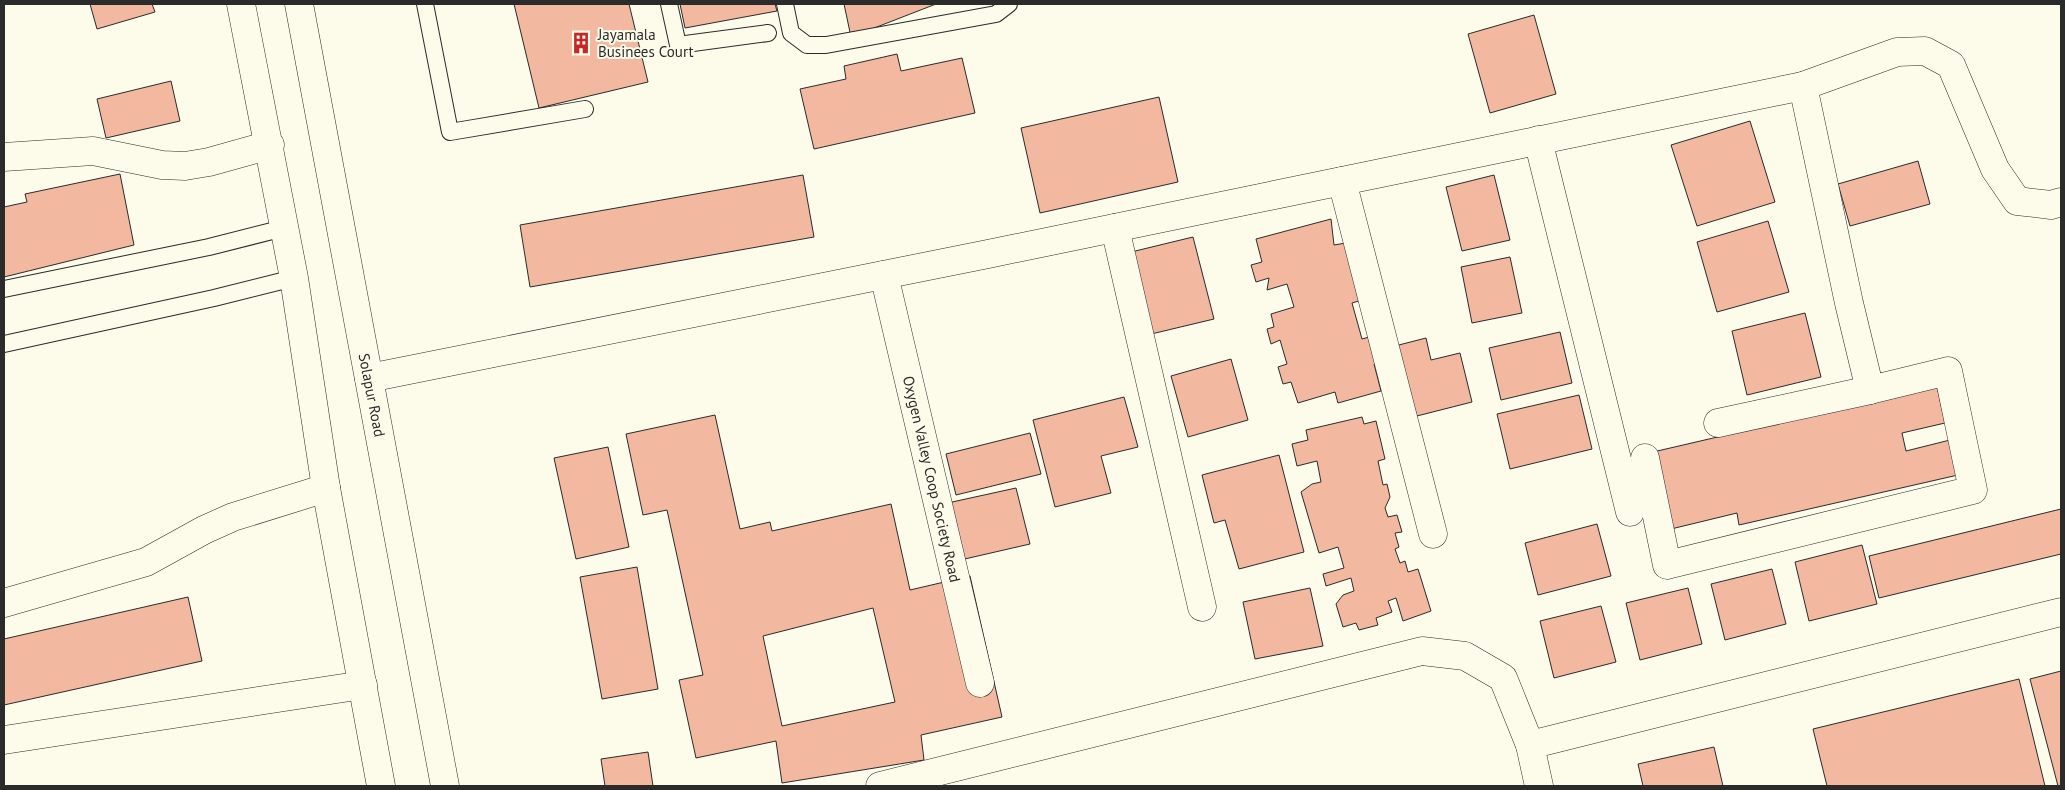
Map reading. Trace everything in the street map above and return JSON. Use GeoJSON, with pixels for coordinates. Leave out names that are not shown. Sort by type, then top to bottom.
{"type":"FeatureCollection","features":[{"type":"Feature","properties":{"kind":"main road"},"geometry":{"type":"LineString","coordinates":[[241,4],[270,145],[294,278],[326,488],[381,786]]}},
{"type":"Feature","properties":{"kind":"main road","name":"Solapur Road"},"geometry":{"type":"LineString","coordinates":[[299,4],[445,786]]}},
{"type":"Feature","properties":{"kind":"main road"},"geometry":{"type":"LineString","coordinates":[[369,378],[1115,228],[1802,86],[1897,52],[1925,51],[1951,65],[1995,169],[2017,201],[2051,205],[2061,202]]}},
{"type":"Feature","properties":{"kind":"main road"},"geometry":{"type":"LineString","coordinates":[[1802,86],[1849,303],[1870,390]]}},
{"type":"Feature","properties":{"kind":"main road"},"geometry":{"type":"LineString","coordinates":[[1538,140],[1630,512]]}},
{"type":"Feature","properties":{"kind":"main road"},"geometry":{"type":"LineString","coordinates":[[4,157],[93,151],[162,165],[184,166],[209,162],[270,145]]}},
{"type":"Feature","properties":{"kind":"main road"},"geometry":{"type":"LineString","coordinates":[[1342,181],[1433,534]]}},
{"type":"Feature","properties":{"kind":"main road"},"geometry":{"type":"LineString","coordinates":[[1115,228],[1202,607]]}},
{"type":"Feature","properties":{"kind":"main road","name":"Oxygen Valley Coop Society Road"},"geometry":{"type":"LineString","coordinates":[[884,275],[980,683]]}},
{"type":"Feature","properties":{"kind":"main road"},"geometry":{"type":"LineString","coordinates":[[1645,458],[1668,565],[1973,490],[1948,372],[1718,423]]}},
{"type":"Feature","properties":{"kind":"main road"},"geometry":{"type":"LineString","coordinates":[[4,604],[146,562],[204,530],[234,517],[326,488]]}},
{"type":"Feature","properties":{"kind":"main road"},"geometry":{"type":"LineString","coordinates":[[1530,745],[2061,612]]}},
{"type":"Feature","properties":{"kind":"main road"},"geometry":{"type":"LineString","coordinates":[[880,786],[1422,651],[1465,656],[1503,678],[1530,745],[1539,786]]}},
{"type":"Feature","properties":{"kind":"main road"},"geometry":{"type":"LineString","coordinates":[[4,740],[363,686]]}},
{"type":"Feature","properties":{"kind":"lane"},"geometry":{"type":"LineString","coordinates":[[425,4],[450,132],[585,109]]}},
{"type":"Feature","properties":{"kind":"lane"},"geometry":{"type":"LineString","coordinates":[[669,4],[678,45],[768,33]]}},
{"type":"Feature","properties":{"kind":"lane"},"geometry":{"type":"LineString","coordinates":[[784,4],[791,33],[807,45],[826,44],[996,14],[1009,4]]}},
{"type":"Feature","properties":{"kind":"lane"},"geometry":{"type":"LineString","coordinates":[[4,289],[209,247],[284,228]]}},
{"type":"Feature","properties":{"kind":"lane"},"geometry":{"type":"LineString","coordinates":[[4,344],[214,298],[294,278]]}},
{"type":"Feature","properties":{"kind":"building"},"geometry":{"type":"Polygon","coordinates":[[[90,4],[152,4],[155,12],[97,29],[90,4]]]}},
{"type":"Feature","properties":{"kind":"building","name":"Jayamala Businees Court"},"geometry":{"type":"Polygon","coordinates":[[[514,4],[629,4],[648,82],[539,108],[514,4]]]}},
{"type":"Feature","properties":{"kind":"building"},"geometry":{"type":"Polygon","coordinates":[[[680,4],[775,4],[777,11],[685,28],[680,4]]]}},
{"type":"Feature","properties":{"kind":"building"},"geometry":{"type":"Polygon","coordinates":[[[844,4],[936,4],[851,37],[844,4]]]}},
{"type":"Feature","properties":{"kind":"building"},"geometry":{"type":"Polygon","coordinates":[[[1534,15],[1556,94],[1490,113],[1468,34],[1534,15]]]}},
{"type":"Feature","properties":{"kind":"building"},"geometry":{"type":"Polygon","coordinates":[[[897,54],[901,71],[962,58],[975,113],[814,149],[800,89],[846,79],[844,66],[897,54]]]}},
{"type":"Feature","properties":{"kind":"building"},"geometry":{"type":"Polygon","coordinates":[[[171,81],[180,121],[106,138],[97,99],[171,81]]]}},
{"type":"Feature","properties":{"kind":"building"},"geometry":{"type":"Polygon","coordinates":[[[1159,97],[1178,182],[1040,213],[1021,128],[1159,97]]]}},
{"type":"Feature","properties":{"kind":"building"},"geometry":{"type":"Polygon","coordinates":[[[1750,121],[1775,202],[1697,226],[1671,145],[1750,121]]]}},
{"type":"Feature","properties":{"kind":"building"},"geometry":{"type":"Polygon","coordinates":[[[1918,161],[1930,204],[1850,226],[1838,184],[1918,161]]]}},
{"type":"Feature","properties":{"kind":"building"},"geometry":{"type":"Polygon","coordinates":[[[120,174],[134,245],[4,277],[4,207],[27,202],[25,194],[120,174]]]}},
{"type":"Feature","properties":{"kind":"building"},"geometry":{"type":"Polygon","coordinates":[[[803,175],[814,237],[530,287],[520,225],[803,175]]]}},
{"type":"Feature","properties":{"kind":"building"},"geometry":{"type":"Polygon","coordinates":[[[1494,175],[1510,240],[1462,251],[1446,187],[1494,175]]]}},
{"type":"Feature","properties":{"kind":"building"},"geometry":{"type":"Polygon","coordinates":[[[1331,219],[1334,245],[1346,243],[1362,300],[1352,303],[1362,339],[1376,335],[1384,361],[1374,364],[1381,391],[1338,403],[1335,392],[1298,403],[1291,382],[1283,384],[1278,367],[1287,364],[1280,340],[1271,344],[1267,329],[1274,327],[1271,314],[1294,307],[1287,284],[1267,290],[1269,278],[1256,282],[1251,265],[1262,262],[1256,239],[1331,219]]]}},
{"type":"Feature","properties":{"kind":"building"},"geometry":{"type":"Polygon","coordinates":[[[1768,221],[1789,292],[1717,312],[1697,242],[1768,221]]]}},
{"type":"Feature","properties":{"kind":"building"},"geometry":{"type":"Polygon","coordinates":[[[1193,237],[1214,319],[1147,335],[1127,253],[1193,237]]]}},
{"type":"Feature","properties":{"kind":"building"},"geometry":{"type":"Polygon","coordinates":[[[1510,257],[1522,313],[1472,323],[1461,267],[1510,257]]]}},
{"type":"Feature","properties":{"kind":"building"},"geometry":{"type":"Polygon","coordinates":[[[1805,313],[1821,377],[1747,395],[1732,331],[1805,313]]]}},
{"type":"Feature","properties":{"kind":"building"},"geometry":{"type":"Polygon","coordinates":[[[1560,332],[1572,383],[1501,400],[1489,348],[1560,332]]]}},
{"type":"Feature","properties":{"kind":"building"},"geometry":{"type":"Polygon","coordinates":[[[1426,338],[1431,360],[1460,353],[1472,402],[1409,418],[1391,347],[1426,338]]]}},
{"type":"Feature","properties":{"kind":"building"},"geometry":{"type":"Polygon","coordinates":[[[1231,359],[1248,420],[1188,437],[1171,376],[1231,359]]]}},
{"type":"Feature","properties":{"kind":"building"},"geometry":{"type":"Polygon","coordinates":[[[1937,386],[1945,423],[1902,433],[1906,451],[1950,440],[1958,475],[1739,525],[1737,513],[1671,529],[1653,452],[1937,386]]]}},
{"type":"Feature","properties":{"kind":"building"},"geometry":{"type":"Polygon","coordinates":[[[1579,395],[1592,449],[1510,469],[1497,414],[1579,395]]]}},
{"type":"Feature","properties":{"kind":"building"},"geometry":{"type":"Polygon","coordinates":[[[1124,397],[1138,447],[1101,456],[1111,493],[1055,507],[1033,420],[1124,397]]]}},
{"type":"Feature","properties":{"kind":"building"},"geometry":{"type":"Polygon","coordinates":[[[715,415],[740,529],[770,522],[772,531],[891,504],[910,590],[970,576],[1002,717],[921,735],[924,760],[782,783],[776,741],[696,758],[679,680],[703,675],[667,510],[643,515],[626,434],[715,415]],[[873,608],[763,636],[782,726],[895,702],[873,608]]]}},
{"type":"Feature","properties":{"kind":"building"},"geometry":{"type":"Polygon","coordinates":[[[1362,417],[1364,424],[1376,421],[1385,459],[1378,461],[1383,485],[1387,484],[1390,497],[1385,508],[1388,517],[1397,515],[1402,532],[1395,533],[1399,547],[1395,549],[1400,563],[1405,561],[1408,572],[1418,569],[1431,611],[1403,621],[1396,598],[1388,601],[1392,612],[1376,618],[1378,625],[1359,630],[1356,623],[1343,627],[1336,604],[1343,595],[1354,591],[1351,578],[1326,586],[1323,574],[1344,568],[1338,547],[1319,553],[1301,492],[1312,484],[1321,482],[1317,461],[1297,466],[1292,444],[1308,440],[1306,430],[1362,417]]]}},
{"type":"Feature","properties":{"kind":"building"},"geometry":{"type":"Polygon","coordinates":[[[1030,433],[1041,474],[956,495],[946,454],[1030,433]]]}},
{"type":"Feature","properties":{"kind":"building"},"geometry":{"type":"Polygon","coordinates":[[[608,447],[629,547],[576,559],[554,458],[608,447]]]}},
{"type":"Feature","properties":{"kind":"building"},"geometry":{"type":"Polygon","coordinates":[[[1279,455],[1304,552],[1239,569],[1225,520],[1214,523],[1202,475],[1279,455]]]}},
{"type":"Feature","properties":{"kind":"building"},"geometry":{"type":"Polygon","coordinates":[[[1016,488],[1030,544],[956,561],[943,504],[1016,488]]]}},
{"type":"Feature","properties":{"kind":"building"},"geometry":{"type":"Polygon","coordinates":[[[2061,509],[2061,554],[1879,598],[1869,556],[2061,509]]]}},
{"type":"Feature","properties":{"kind":"building"},"geometry":{"type":"Polygon","coordinates":[[[1597,524],[1611,576],[1538,595],[1525,543],[1597,524]]]}},
{"type":"Feature","properties":{"kind":"building"},"geometry":{"type":"Polygon","coordinates":[[[1862,545],[1877,604],[1809,621],[1795,562],[1862,545]]]}},
{"type":"Feature","properties":{"kind":"building"},"geometry":{"type":"Polygon","coordinates":[[[637,567],[658,689],[602,699],[580,577],[637,567]]]}},
{"type":"Feature","properties":{"kind":"building"},"geometry":{"type":"Polygon","coordinates":[[[1772,569],[1786,624],[1725,640],[1711,584],[1772,569]]]}},
{"type":"Feature","properties":{"kind":"building"},"geometry":{"type":"Polygon","coordinates":[[[1310,588],[1323,646],[1255,659],[1243,602],[1310,588]]]}},
{"type":"Feature","properties":{"kind":"building"},"geometry":{"type":"Polygon","coordinates":[[[1688,588],[1702,644],[1640,660],[1626,603],[1688,588]]]}},
{"type":"Feature","properties":{"kind":"building"},"geometry":{"type":"Polygon","coordinates":[[[188,597],[202,661],[4,705],[4,639],[188,597]]]}},
{"type":"Feature","properties":{"kind":"building"},"geometry":{"type":"Polygon","coordinates":[[[1601,606],[1616,662],[1554,678],[1540,621],[1601,606]]]}},
{"type":"Feature","properties":{"kind":"building"},"geometry":{"type":"Polygon","coordinates":[[[2061,671],[2061,786],[2058,786],[2030,679],[2061,671]]]}},
{"type":"Feature","properties":{"kind":"building"},"geometry":{"type":"Polygon","coordinates":[[[2019,679],[2045,786],[1827,786],[1813,729],[2019,679]]]}},
{"type":"Feature","properties":{"kind":"building"},"geometry":{"type":"Polygon","coordinates":[[[1714,747],[1723,786],[1643,786],[1638,764],[1714,747]]]}},
{"type":"Feature","properties":{"kind":"building"},"geometry":{"type":"Polygon","coordinates":[[[648,752],[653,786],[605,786],[601,759],[648,752]]]}},
{"type":"Feature","properties":{"kind":"place","name":"Jayamala Businees Court"},"geometry":{"type":"Point","coordinates":[581,43]}}]}
